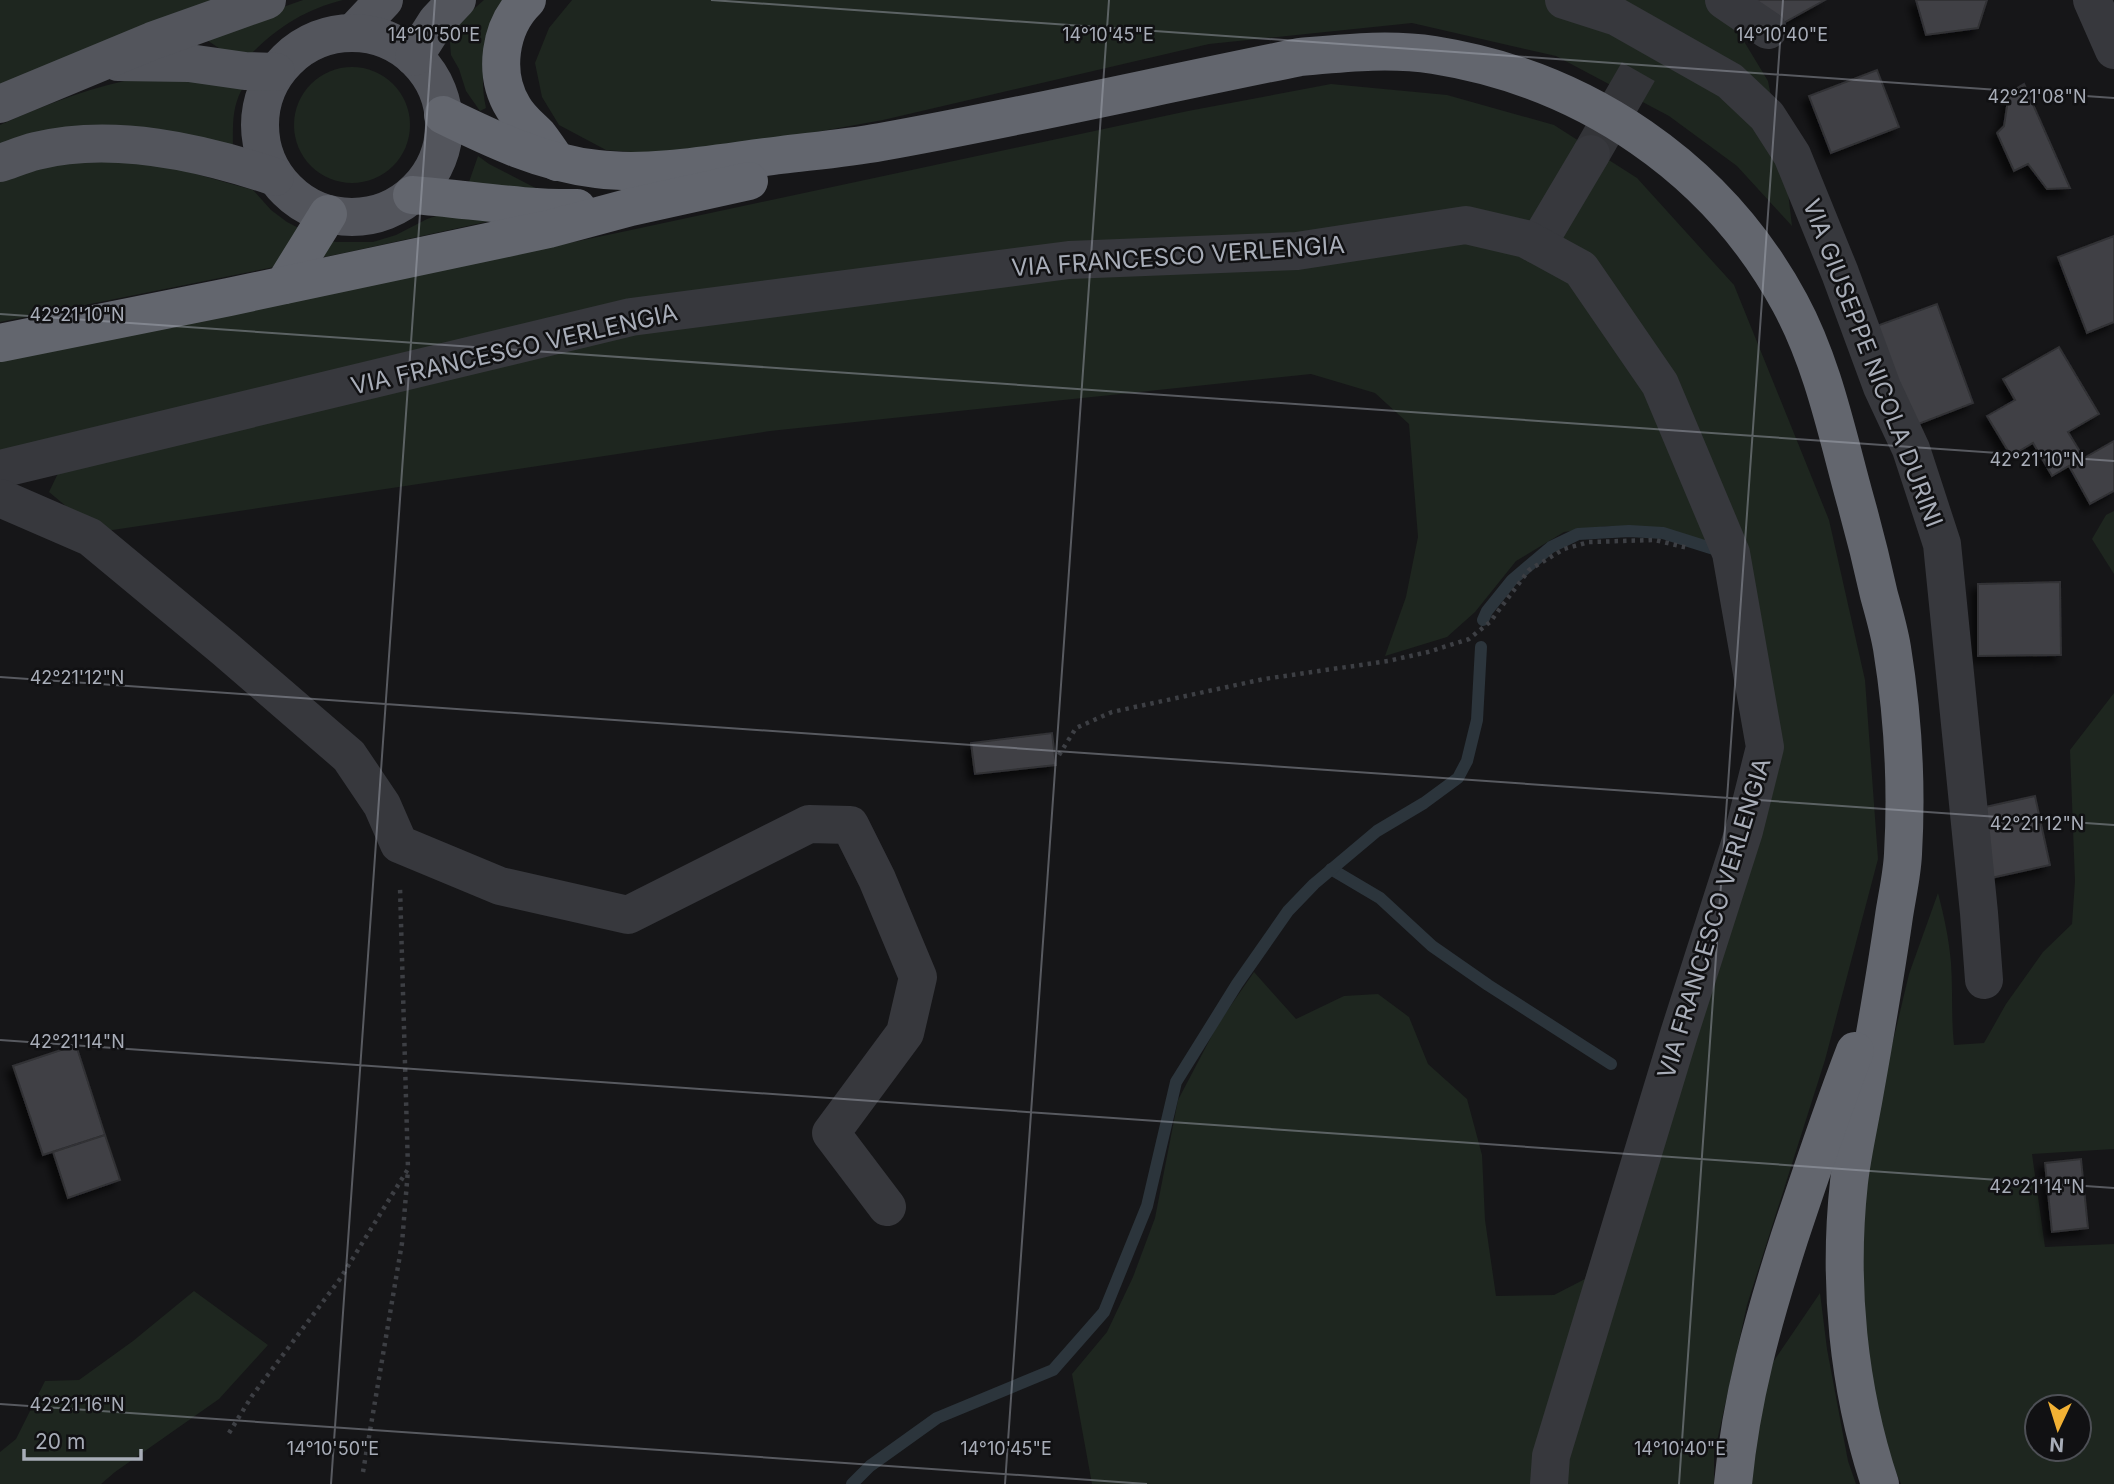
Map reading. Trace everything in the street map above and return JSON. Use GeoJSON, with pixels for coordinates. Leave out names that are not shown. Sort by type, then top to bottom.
{"type":"FeatureCollection","features":[{"type":"Feature","properties":{"kind":"highway"},"geometry":{"type":"LineString","coordinates":[[527,0],[513,19],[502,47],[501,67],[505,89],[518,114],[558,162]]}},
{"type":"Feature","properties":{"kind":"highway"},"geometry":{"type":"LineString","coordinates":[[443,115],[509,146],[558,162],[598,169],[649,170],[878,142],[1300,57],[1368,50],[1432,55],[1494,68],[1558,90],[1626,126],[1674,161],[1714,198],[1752,243],[1790,303],[1811,348],[1864,530],[1891,645],[1905,758],[1903,857],[1887,968],[1849,1182],[1845,1256],[1847,1335],[1867,1446],[1880,1484]]}},
{"type":"Feature","properties":{"kind":"highway"},"geometry":{"type":"LineString","coordinates":[[0,343],[549,229],[631,207],[762,179],[878,142]]}},
{"type":"Feature","properties":{"kind":"highway"},"geometry":{"type":"LineString","coordinates":[[412,195],[541,208],[631,207]]}},
{"type":"Feature","properties":{"kind":"highway"},"geometry":{"type":"LineString","coordinates":[[284,285],[328,214]]}},
{"type":"Feature","properties":{"kind":"highway"},"geometry":{"type":"LineString","coordinates":[[1733,1484],[1749,1379],[1766,1313],[1823,1135],[1887,968]]}},
{"type":"Feature","properties":{"kind":"main road"},"geometry":{"type":"LineString","coordinates":[[0,104],[152,40],[267,0]]}},
{"type":"Feature","properties":{"kind":"main road"},"geometry":{"type":"LineString","coordinates":[[352,33],[384,0]]}},
{"type":"Feature","properties":{"kind":"main road"},"geometry":{"type":"LineString","coordinates":[[414,57],[437,21],[457,0]]}},
{"type":"Feature","properties":{"kind":"main road"},"geometry":{"type":"LineString","coordinates":[[352,33],[375,36],[395,44],[414,57],[439,94],[443,115],[443,137],[438,159],[427,179],[412,195],[394,207],[373,215],[350,217],[328,214],[307,206],[289,193],[275,177],[265,157],[260,135],[260,113],[265,92],[276,72],[291,55],[310,43],[331,35],[352,33]]}},
{"type":"Feature","properties":{"kind":"main road"},"geometry":{"type":"LineString","coordinates":[[102,62],[189,63],[245,71],[276,72]]}},
{"type":"Feature","properties":{"kind":"main road"},"geometry":{"type":"LineString","coordinates":[[0,163],[37,151],[99,143],[155,146],[275,177]]}},
{"type":"Feature","properties":{"kind":"street","name":"VIA GIUSEPPE NICOLA DURINI"},"geometry":{"type":"LineString","coordinates":[[1564,0],[1618,18],[1730,81],[1767,116],[1792,155],[1882,387],[1911,449],[1942,544],[1984,980]]}},
{"type":"Feature","properties":{"kind":"street"},"geometry":{"type":"LineString","coordinates":[[1724,0],[1768,30]]}},
{"type":"Feature","properties":{"kind":"street"},"geometry":{"type":"LineString","coordinates":[[2092,0],[2114,50]]}},
{"type":"Feature","properties":{"kind":"street"},"geometry":{"type":"LineString","coordinates":[[1538,245],[1591,154]]}},
{"type":"Feature","properties":{"kind":"street","name":"VIA FRANCESCO VERLENGIA"},"geometry":{"type":"LineString","coordinates":[[0,469],[631,317],[1069,260],[1297,251],[1466,225],[1526,239],[1581,269],[1660,384],[1733,559],[1765,747],[1744,831],[1679,1034],[1551,1456],[1549,1484]]}},
{"type":"Feature","properties":{"kind":"street"},"geometry":{"type":"LineString","coordinates":[[0,498],[90,537],[349,755],[382,805],[399,844],[500,886],[628,915],[808,824],[850,825],[877,879],[918,977],[905,1033],[831,1133],[887,1207]]}},
{"type":"Feature","properties":{"kind":"path"},"geometry":{"type":"LineString","coordinates":[[1059,755],[1076,728],[1112,712],[1264,679],[1388,661],[1469,639],[1490,622],[1529,570],[1564,549],[1590,542],[1655,540],[1733,559]]}},
{"type":"Feature","properties":{"kind":"path"},"geometry":{"type":"LineString","coordinates":[[363,1472],[402,1243],[408,1169],[399,844]]}},
{"type":"Feature","properties":{"kind":"path"},"geometry":{"type":"LineString","coordinates":[[229,1433],[252,1396],[340,1279],[408,1169]]}},
{"type":"Feature","properties":{"kind":"shaded area"},"geometry":{"type":"Polygon","coordinates":[[[0,0],[227,0],[0,85],[0,0]]]}},
{"type":"Feature","properties":{"kind":"shaded area"},"geometry":{"type":"Polygon","coordinates":[[[303,0],[343,0],[317,8],[293,20],[252,53],[223,51],[201,36],[303,0]]]}},
{"type":"Feature","properties":{"kind":"shaded area"},"geometry":{"type":"Polygon","coordinates":[[[484,0],[502,0],[484,66],[486,108],[480,111],[466,91],[451,55],[450,43],[460,21],[484,0]]]}},
{"type":"Feature","properties":{"kind":"shaded area"},"geometry":{"type":"Polygon","coordinates":[[[572,0],[1708,0],[1728,15],[1768,81],[1785,167],[1792,226],[1737,166],[1669,116],[1556,56],[1412,23],[1209,44],[883,120],[732,147],[655,154],[606,150],[559,125],[542,97],[535,63],[549,28],[572,0]]]}},
{"type":"Feature","properties":{"kind":"shaded area"},"geometry":{"type":"Polygon","coordinates":[[[352,67],[374,71],[393,84],[406,103],[410,125],[406,147],[393,166],[374,179],[352,183],[330,179],[311,166],[298,147],[294,125],[298,103],[311,84],[330,71],[352,67]]]}},
{"type":"Feature","properties":{"kind":"shaded area"},"geometry":{"type":"Polygon","coordinates":[[[144,77],[244,86],[235,107],[233,144],[0,145],[0,125],[70,96],[144,77]]]}},
{"type":"Feature","properties":{"kind":"shaded area"},"geometry":{"type":"Polygon","coordinates":[[[1331,84],[1447,95],[1554,125],[1637,178],[1734,285],[1829,520],[1865,680],[1878,859],[1825,1060],[1747,1305],[1714,1455],[1714,1484],[1092,1484],[1072,1374],[1107,1332],[1133,1277],[1155,1218],[1178,1100],[1218,1024],[1254,972],[1296,1019],[1344,996],[1378,994],[1409,1017],[1428,1064],[1467,1099],[1482,1155],[1485,1220],[1496,1296],[1554,1295],[1585,1279],[1748,757],[1711,546],[1651,527],[1608,526],[1564,532],[1516,561],[1475,612],[1447,637],[1385,656],[1406,597],[1418,537],[1409,424],[1375,393],[1311,374],[770,431],[106,531],[67,507],[49,492],[76,436],[0,454],[0,360],[617,233],[1188,111],[1331,84]]]}},
{"type":"Feature","properties":{"kind":"shaded area"},"geometry":{"type":"Polygon","coordinates":[[[478,156],[489,164],[547,194],[469,182],[478,156]]]}},
{"type":"Feature","properties":{"kind":"shaded area"},"geometry":{"type":"Polygon","coordinates":[[[129,161],[178,169],[253,190],[271,210],[287,222],[318,238],[336,242],[373,242],[448,212],[495,220],[0,322],[0,177],[50,164],[129,161]]]}},
{"type":"Feature","properties":{"kind":"shaded area"},"geometry":{"type":"Polygon","coordinates":[[[2114,511],[2114,574],[2092,539],[2106,515],[2114,511]]]}},
{"type":"Feature","properties":{"kind":"shaded area"},"geometry":{"type":"Polygon","coordinates":[[[2114,693],[2114,1149],[2032,1154],[2045,1247],[2114,1244],[2114,1484],[1901,1484],[1887,1452],[1859,1312],[1865,1159],[1909,974],[1938,893],[1952,973],[1954,1045],[1984,1043],[2006,1004],[2043,952],[2072,924],[2075,881],[2070,750],[2114,693]]]}},
{"type":"Feature","properties":{"kind":"shaded area"},"geometry":{"type":"Polygon","coordinates":[[[194,1291],[268,1345],[219,1399],[101,1484],[0,1484],[0,1452],[16,1439],[45,1381],[79,1380],[133,1341],[194,1291]]]}},
{"type":"Feature","properties":{"kind":"shaded area"},"geometry":{"type":"Polygon","coordinates":[[[1820,1293],[1827,1349],[1848,1461],[1856,1484],[1748,1484],[1767,1371],[1820,1293]]]}},
{"type":"Feature","properties":{"kind":"building"},"geometry":{"type":"Polygon","coordinates":[[[1754,0],[1825,0],[1771,30],[1754,0]]]}},
{"type":"Feature","properties":{"kind":"building"},"geometry":{"type":"Polygon","coordinates":[[[1916,0],[1987,0],[1978,28],[1926,35],[1916,0]]]}},
{"type":"Feature","properties":{"kind":"building"},"geometry":{"type":"Polygon","coordinates":[[[1877,70],[1899,127],[1831,153],[1809,96],[1877,70]]]}},
{"type":"Feature","properties":{"kind":"building"},"geometry":{"type":"Polygon","coordinates":[[[2024,84],[2070,188],[2047,189],[2028,164],[2014,171],[1997,133],[2004,126],[2009,93],[2024,84]]]}},
{"type":"Feature","properties":{"kind":"building"},"geometry":{"type":"Polygon","coordinates":[[[2114,236],[2114,322],[2087,333],[2058,257],[2114,236]]]}},
{"type":"Feature","properties":{"kind":"building"},"geometry":{"type":"Polygon","coordinates":[[[1937,304],[1973,403],[1908,428],[1871,328],[1937,304]]]}},
{"type":"Feature","properties":{"kind":"building"},"geometry":{"type":"Polygon","coordinates":[[[2059,347],[2099,414],[2068,432],[2084,458],[2114,441],[2114,491],[2090,504],[2069,466],[2052,476],[2033,443],[2011,456],[1987,416],[2015,400],[2003,379],[2059,347]]]}},
{"type":"Feature","properties":{"kind":"building"},"geometry":{"type":"Polygon","coordinates":[[[2060,582],[2061,655],[1978,656],[1978,584],[2060,582]]]}},
{"type":"Feature","properties":{"kind":"building"},"geometry":{"type":"Polygon","coordinates":[[[1052,733],[1056,765],[975,774],[971,743],[1052,733]]]}},
{"type":"Feature","properties":{"kind":"building"},"geometry":{"type":"Polygon","coordinates":[[[2035,796],[2050,865],[1991,878],[1976,809],[2035,796]]]}},
{"type":"Feature","properties":{"kind":"building"},"geometry":{"type":"Polygon","coordinates":[[[76,1045],[105,1135],[43,1155],[13,1066],[76,1045]]]}},
{"type":"Feature","properties":{"kind":"building"},"geometry":{"type":"Polygon","coordinates":[[[105,1135],[120,1180],[68,1198],[53,1152],[105,1135]]]}},
{"type":"Feature","properties":{"kind":"building"},"geometry":{"type":"Polygon","coordinates":[[[2081,1159],[2088,1228],[2052,1232],[2045,1163],[2081,1159]]]}},
{"type":"Feature","properties":{"kind":"waterway"},"geometry":{"type":"LineString","coordinates":[[1483,620],[1512,580],[1551,547],[1578,534],[1629,531],[1663,533],[1717,550]]}},
{"type":"Feature","properties":{"kind":"waterway"},"geometry":{"type":"LineString","coordinates":[[852,1484],[870,1466],[937,1418],[1053,1370],[1104,1312],[1147,1206],[1176,1082],[1237,984],[1288,911],[1314,884],[1377,831],[1424,803],[1458,778],[1467,761],[1477,720],[1481,647]]}},
{"type":"Feature","properties":{"kind":"waterway"},"geometry":{"type":"LineString","coordinates":[[1331,869],[1380,898],[1432,946],[1611,1064]]}},
{"type":"Feature","properties":{"kind":"tunnel"},"geometry":{"type":"LineString","coordinates":[[1591,154],[1657,39]]}}]}
